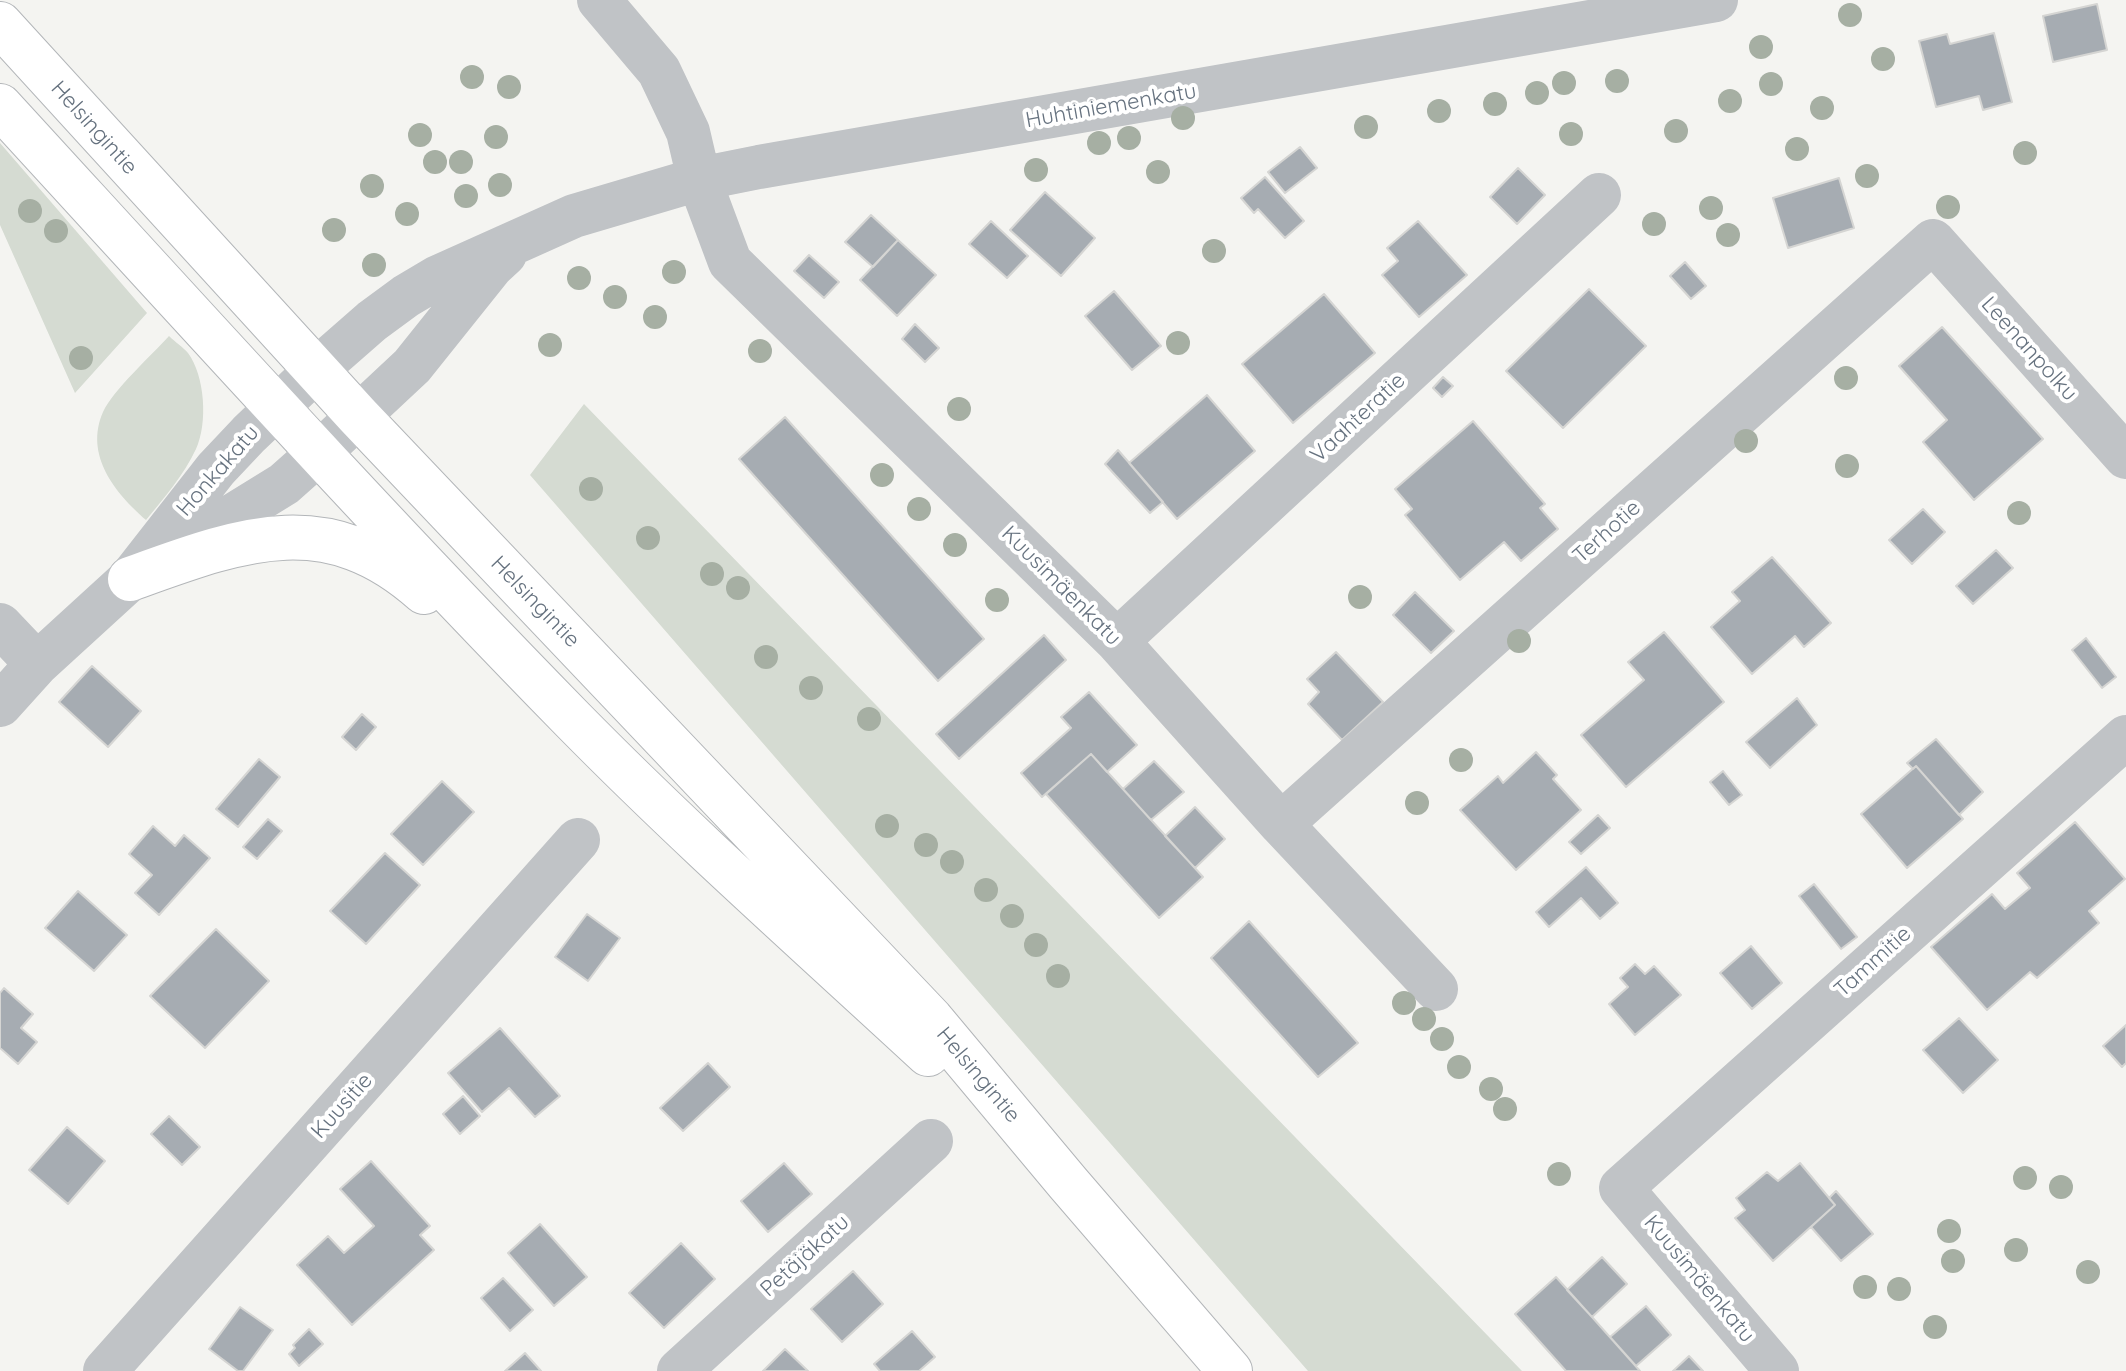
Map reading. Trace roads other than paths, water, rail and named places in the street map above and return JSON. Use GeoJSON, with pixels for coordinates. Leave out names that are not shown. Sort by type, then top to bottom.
{"type":"FeatureCollection","features":[{"type":"Feature","properties":{"kind":"main road","name":"Helsingintie"},"geometry":{"type":"LineString","coordinates":[[0,24],[358,416],[931,1019],[1230,1371]]}},
{"type":"Feature","properties":{"kind":"main road","name":"Helsingintie"},"geometry":{"type":"LineString","coordinates":[[0,106],[276,406],[575,722],[735,876],[1068,1183]]}},
{"type":"Feature","properties":{"kind":"main road"},"geometry":{"type":"LineString","coordinates":[[130,579],[179,561],[240,545],[290,537],[323,538],[367,552],[400,571],[575,722]]}},
{"type":"Feature","properties":{"kind":"street","name":"Kuusimäenkatu"},"geometry":{"type":"LineString","coordinates":[[599,0],[659,71],[688,132],[699,179],[730,262],[1117,641],[1281,824],[1436,989]]}},
{"type":"Feature","properties":{"kind":"street","name":"Huhtiniemenkatu"},"geometry":{"type":"LineString","coordinates":[[316,370],[372,321],[438,277],[574,216],[699,179],[1716,0]]}},
{"type":"Feature","properties":{"kind":"street","name":"Vaahteratie"},"geometry":{"type":"LineString","coordinates":[[1117,641],[1599,195]]}},
{"type":"Feature","properties":{"kind":"street","name":"Leenanpolku"},"geometry":{"type":"LineString","coordinates":[[1933,241],[2126,457]]}},
{"type":"Feature","properties":{"kind":"street","name":"Terhotie"},"geometry":{"type":"LineString","coordinates":[[1281,824],[1933,241]]}},
{"type":"Feature","properties":{"kind":"street","name":"Huhtiniemenkatu"},"geometry":{"type":"LineString","coordinates":[[320,452],[412,366],[492,266],[515,244]]}},
{"type":"Feature","properties":{"kind":"street","name":"Honkakatu"},"geometry":{"type":"LineString","coordinates":[[0,705],[37,664],[130,579],[216,469],[276,406],[316,370]]}},
{"type":"Feature","properties":{"kind":"street","name":"Honkakatu"},"geometry":{"type":"LineString","coordinates":[[130,579],[284,484],[320,452]]}},
{"type":"Feature","properties":{"kind":"street"},"geometry":{"type":"LineString","coordinates":[[0,625],[37,664]]}},
{"type":"Feature","properties":{"kind":"street","name":"Tammitie"},"geometry":{"type":"LineString","coordinates":[[1621,1188],[2126,737]]}},
{"type":"Feature","properties":{"kind":"street","name":"Kuusitie"},"geometry":{"type":"LineString","coordinates":[[105,1371],[578,840]]}},
{"type":"Feature","properties":{"kind":"street","name":"Petäjäkatu"},"geometry":{"type":"LineString","coordinates":[[679,1371],[931,1141]]}},
{"type":"Feature","properties":{"kind":"street","name":"Kuusimäenkatu"},"geometry":{"type":"LineString","coordinates":[[1621,1188],[1777,1371]]}}]}
